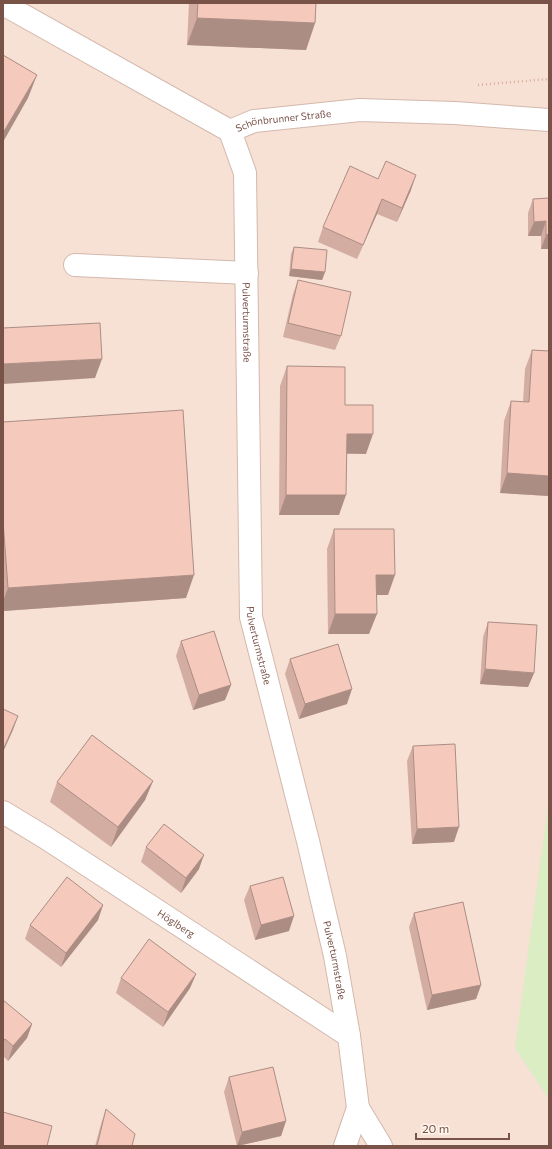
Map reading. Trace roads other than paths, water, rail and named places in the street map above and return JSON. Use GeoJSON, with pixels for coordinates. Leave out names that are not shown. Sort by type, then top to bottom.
{"type":"FeatureCollection","features":[{"type":"Feature","properties":{"kind":"street","name":"Schönbrunner Straße"},"geometry":{"type":"LineString","coordinates":[[3,4],[230,130],[254,121],[360,110],[456,113],[549,120]]}},
{"type":"Feature","properties":{"kind":"street","name":"Pulverturmstraße"},"geometry":{"type":"LineString","coordinates":[[230,130],[245,173],[251,616],[308,841],[335,956],[349,1036],[358,1108],[381,1146]]}},
{"type":"Feature","properties":{"kind":"street"},"geometry":{"type":"LineString","coordinates":[[75,265],[247,273]]}},
{"type":"Feature","properties":{"kind":"street","name":"Höglberg"},"geometry":{"type":"LineString","coordinates":[[3,812],[46,838],[349,1036]]}},
{"type":"Feature","properties":{"kind":"street"},"geometry":{"type":"LineString","coordinates":[[345,1146],[358,1108]]}}]}
